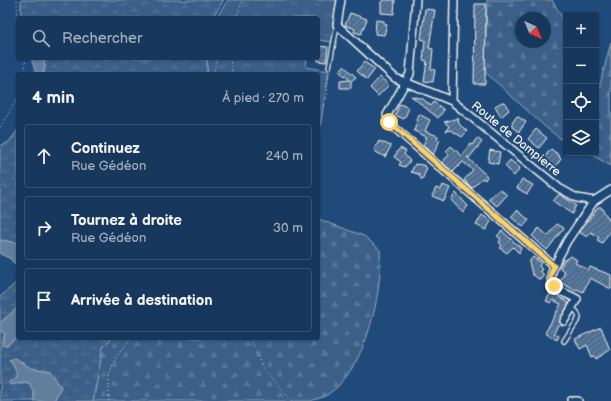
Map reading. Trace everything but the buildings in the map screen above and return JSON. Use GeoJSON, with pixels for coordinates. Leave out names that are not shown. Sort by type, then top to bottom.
{"type":"FeatureCollection","features":[{"type":"Feature","properties":{"kind":"street"},"geometry":{"type":"LineString","coordinates":[[337,25],[341,0]]}},
{"type":"Feature","properties":{"kind":"street"},"geometry":{"type":"LineString","coordinates":[[416,0],[410,74],[406,84],[400,88],[391,105],[387,115],[389,122],[554,266]]}},
{"type":"Feature","properties":{"kind":"street"},"geometry":{"type":"LineString","coordinates":[[452,101],[454,0]]}},
{"type":"Feature","properties":{"kind":"street","name":"Route de Dampierre"},"geometry":{"type":"LineString","coordinates":[[337,25],[394,78],[452,101],[559,188],[577,198],[594,201]]}},
{"type":"Feature","properties":{"kind":"street"},"geometry":{"type":"LineString","coordinates":[[564,321],[577,299],[554,286],[550,282],[550,276],[566,241],[594,201],[611,190]]}},
{"type":"Feature","properties":{"kind":"street"},"geometry":{"type":"LineString","coordinates":[[571,401],[578,401]]}},
{"type":"Feature","properties":{"kind":"lane"},"geometry":{"type":"LineString","coordinates":[[329,68],[337,25]]}},
{"type":"Feature","properties":{"kind":"lane"},"geometry":{"type":"LineString","coordinates":[[564,341],[578,318],[577,312],[572,308]]}},
{"type":"Feature","properties":{"kind":"path"},"geometry":{"type":"LineString","coordinates":[[17,0],[18,16]]}},
{"type":"Feature","properties":{"kind":"path"},"geometry":{"type":"LineString","coordinates":[[237,16],[243,0]]}},
{"type":"Feature","properties":{"kind":"path"},"geometry":{"type":"LineString","coordinates":[[25,60],[26,72]]}},
{"type":"Feature","properties":{"kind":"path"},"geometry":{"type":"LineString","coordinates":[[214,72],[216,60]]}},
{"type":"Feature","properties":{"kind":"path"},"geometry":{"type":"LineString","coordinates":[[230,60],[232,72]]}},
{"type":"Feature","properties":{"kind":"path"},"geometry":{"type":"LineString","coordinates":[[320,109],[327,98],[329,68]]}},
{"type":"Feature","properties":{"kind":"path"},"geometry":{"type":"LineString","coordinates":[[0,127],[16,101]]}},
{"type":"Feature","properties":{"kind":"path"},"geometry":{"type":"LineString","coordinates":[[109,401],[109,374],[116,356],[129,340]]}},
{"type":"Feature","properties":{"kind":"path"},"geometry":{"type":"LineString","coordinates":[[251,340],[267,376],[292,401]]}},
{"type":"Feature","properties":{"kind":"green space"},"geometry":{"type":"Polygon","coordinates":[[[21,0],[224,0],[213,16],[21,16],[21,0]]]}},
{"type":"Feature","properties":{"kind":"green space"},"geometry":{"type":"Polygon","coordinates":[[[228,0],[339,0],[333,42],[320,40],[320,16],[217,16],[228,0]]]}},
{"type":"Feature","properties":{"kind":"green space"},"geometry":{"type":"Polygon","coordinates":[[[487,0],[552,0],[563,19],[563,141],[544,126],[485,72],[487,0]]]}},
{"type":"Feature","properties":{"kind":"green space"},"geometry":{"type":"Polygon","coordinates":[[[611,42],[611,166],[594,156],[599,156],[599,88],[611,42]]]}},
{"type":"Feature","properties":{"kind":"green space"},"geometry":{"type":"Polygon","coordinates":[[[44,60],[207,60],[207,72],[44,72],[44,60]]]}},
{"type":"Feature","properties":{"kind":"green space"},"geometry":{"type":"Polygon","coordinates":[[[207,60],[307,60],[306,67],[329,71],[320,127],[320,72],[207,72],[207,60]]]}},
{"type":"Feature","properties":{"kind":"green space"},"geometry":{"type":"Polygon","coordinates":[[[16,133],[16,243],[0,240],[0,146],[9,142],[16,133]]]}},
{"type":"Feature","properties":{"kind":"green space"},"geometry":{"type":"Polygon","coordinates":[[[320,220],[364,236],[380,250],[380,268],[375,308],[362,349],[352,368],[341,383],[323,397],[310,401],[93,401],[103,347],[110,340],[320,340],[320,220]]]}},
{"type":"Feature","properties":{"kind":"green space"},"geometry":{"type":"Polygon","coordinates":[[[16,283],[16,309],[0,323],[0,297],[16,283]]]}},
{"type":"Feature","properties":{"kind":"green space"},"geometry":{"type":"Polygon","coordinates":[[[0,330],[5,334],[2,342],[9,344],[16,338],[16,340],[110,340],[103,347],[93,401],[54,401],[61,387],[50,371],[31,368],[14,358],[12,362],[17,374],[15,378],[9,382],[11,385],[24,382],[29,383],[34,392],[34,401],[0,401],[0,330]]]}},
{"type":"Feature","properties":{"kind":"shaded area"},"geometry":{"type":"Polygon","coordinates":[[[32,60],[44,60],[44,72],[36,72],[32,60]]]}},
{"type":"Feature","properties":{"kind":"shaded area"},"geometry":{"type":"Polygon","coordinates":[[[0,240],[16,243],[16,265],[9,258],[0,254],[0,240]]]}},
{"type":"Feature","properties":{"kind":"shaded area"},"geometry":{"type":"Polygon","coordinates":[[[16,309],[16,338],[6,346],[2,345],[5,334],[0,330],[0,323],[16,309]]]}},
{"type":"Feature","properties":{"kind":"shaded area"},"geometry":{"type":"Polygon","coordinates":[[[14,358],[31,368],[50,371],[61,387],[54,401],[34,401],[34,392],[29,383],[24,382],[11,385],[9,384],[9,382],[15,378],[17,374],[12,362],[9,360],[14,358]]]}},
{"type":"Feature","properties":{"kind":"route"},"geometry":{"type":"LineString","coordinates":[[389,122],[554,266],[550,276],[550,282],[554,286]]}}]}
